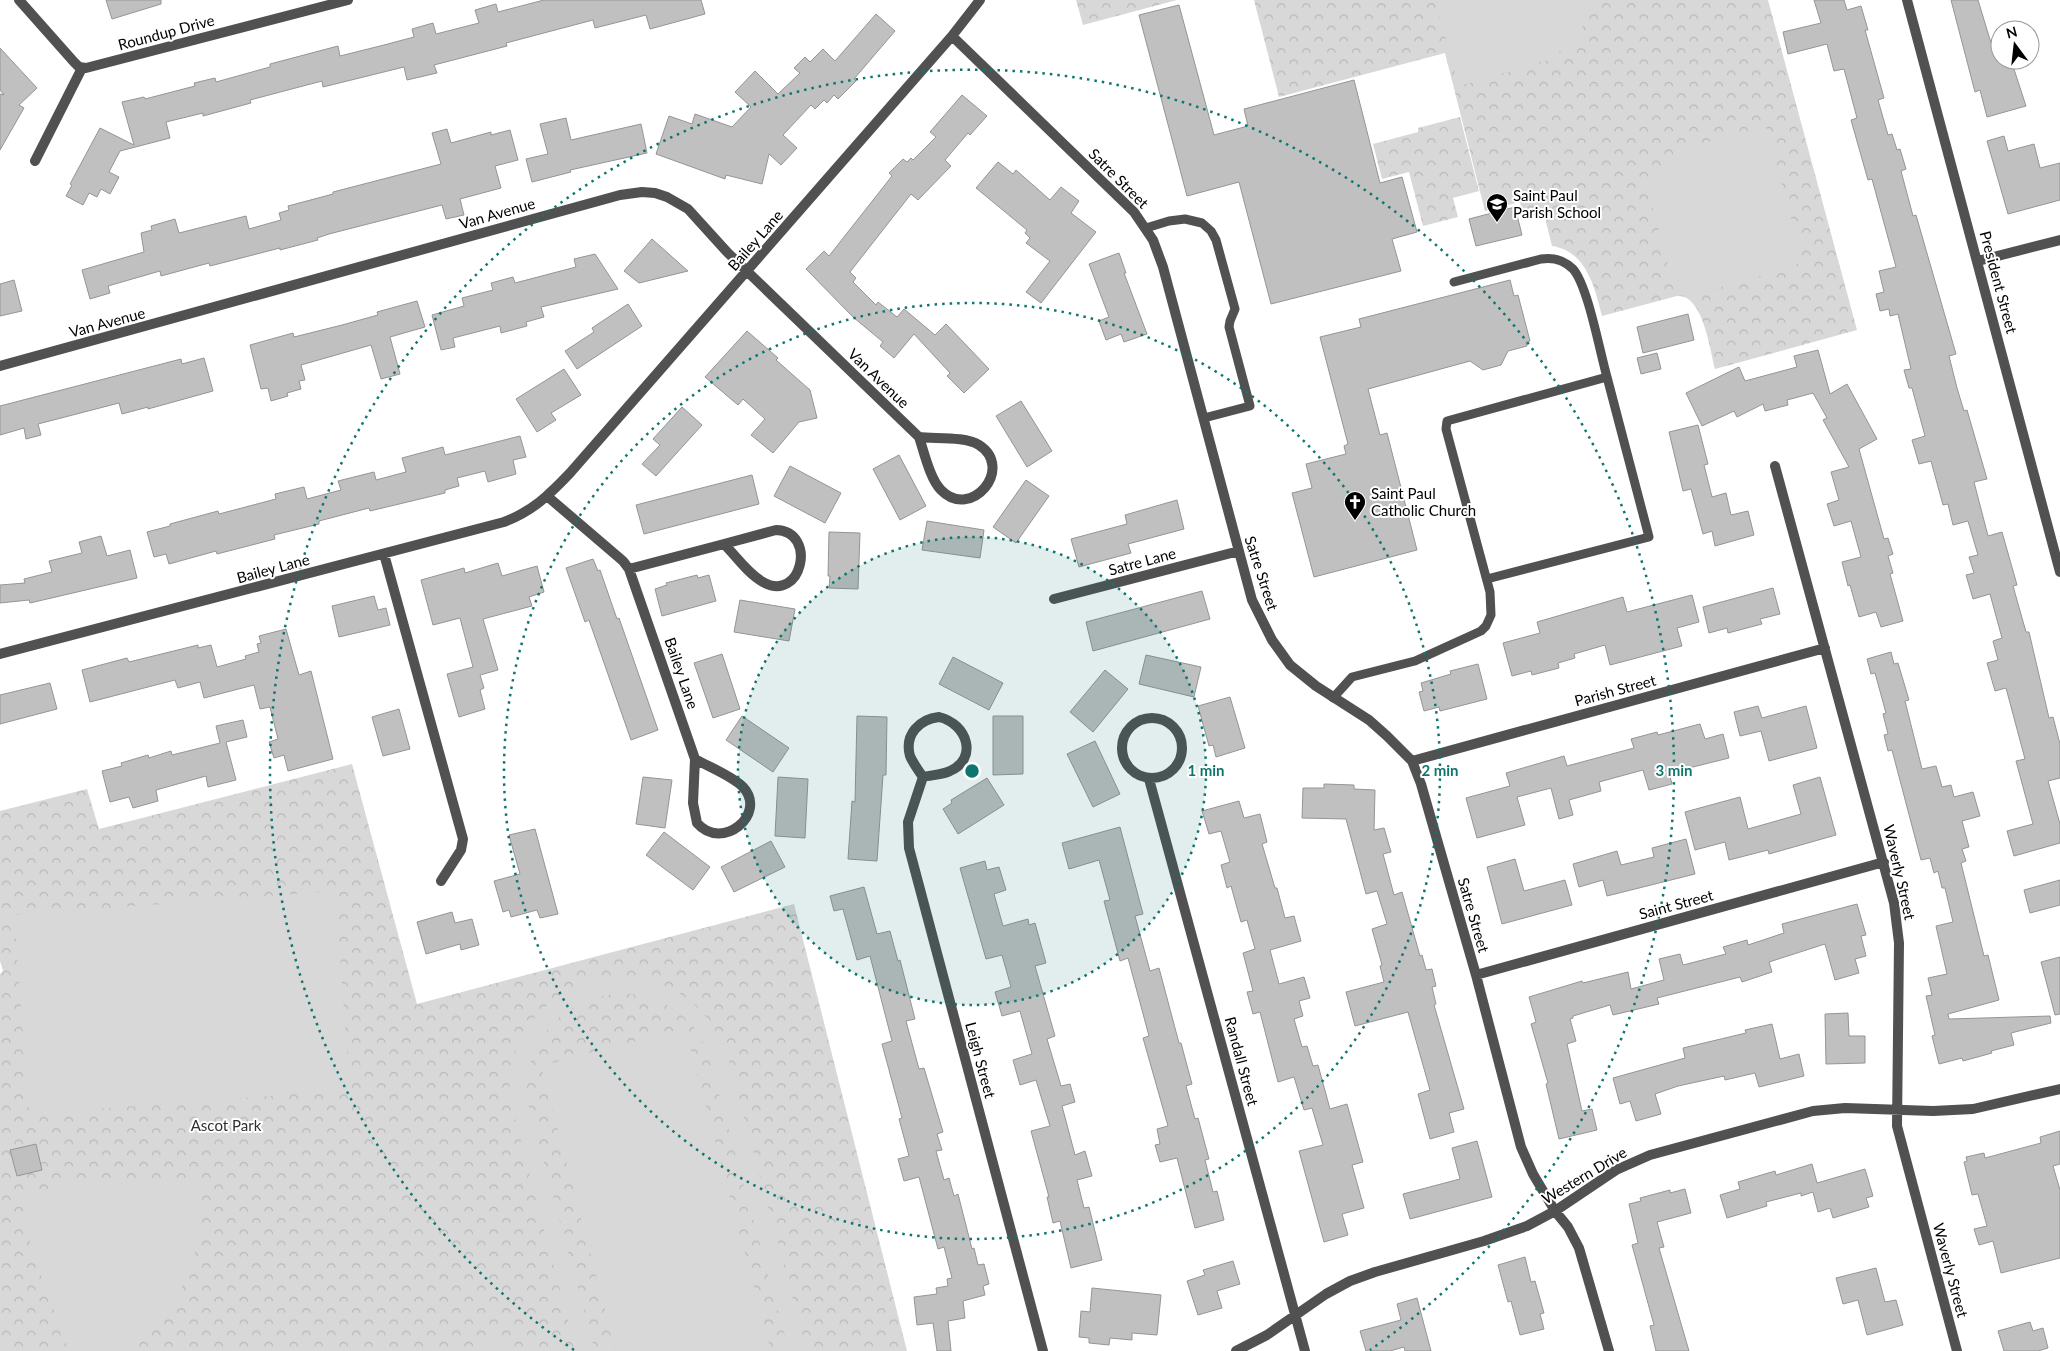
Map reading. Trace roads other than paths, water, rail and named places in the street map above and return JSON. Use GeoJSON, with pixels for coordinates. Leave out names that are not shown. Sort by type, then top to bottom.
{"type":"FeatureCollection","features":[{"type":"Feature","properties":{"kind":"street"},"geometry":{"type":"LineString","coordinates":[[19,0],[74,62],[82,68],[35,161]]}},
{"type":"Feature","properties":{"kind":"street","name":"Roundup Drive"},"geometry":{"type":"LineString","coordinates":[[82,68],[90,68],[348,0]]}},
{"type":"Feature","properties":{"kind":"street","name":"Bailey Lane"},"geometry":{"type":"LineString","coordinates":[[0,654],[384,554],[524,515],[570,473],[952,36],[980,0]]}},
{"type":"Feature","properties":{"kind":"street","name":"President Street"},"geometry":{"type":"LineString","coordinates":[[1907,0],[2060,572]]}},
{"type":"Feature","properties":{"kind":"street","name":"Satre Street"},"geometry":{"type":"LineString","coordinates":[[952,36],[1124,202],[1146,228],[1153,240],[1163,267],[1252,600],[1272,640],[1290,666],[1333,698],[1369,720],[1412,761],[1421,784],[1476,975],[1521,1147],[1533,1174],[1554,1211],[1573,1237],[1583,1259],[1608,1351]]}},
{"type":"Feature","properties":{"kind":"street","name":"Van Avenue"},"geometry":{"type":"LineString","coordinates":[[0,366],[631,193],[655,193],[678,202],[688,209],[728,254],[748,271],[919,438]]}},
{"type":"Feature","properties":{"kind":"street"},"geometry":{"type":"LineString","coordinates":[[1978,262],[2060,240]]}},
{"type":"Feature","properties":{"kind":"street"},"geometry":{"type":"LineString","coordinates":[[919,438],[971,441],[980,445],[991,460],[992,470],[985,488],[969,498],[959,499],[949,496],[941,490],[935,482],[919,438]]}},
{"type":"Feature","properties":{"kind":"street","name":"Waverly Street"},"geometry":{"type":"LineString","coordinates":[[1775,466],[1884,862],[1896,913],[1899,943],[1896,1109],[1899,1135],[1957,1351]]}},
{"type":"Feature","properties":{"kind":"street","name":"Bailey Lane"},"geometry":{"type":"LineString","coordinates":[[547,496],[629,569],[695,759]]}},
{"type":"Feature","properties":{"kind":"street"},"geometry":{"type":"LineString","coordinates":[[629,569],[724,544],[781,530],[793,537],[798,545],[801,563],[798,572],[792,580],[783,585],[773,586],[757,578],[724,544]]}},
{"type":"Feature","properties":{"kind":"street","name":"Satre Lane"},"geometry":{"type":"LineString","coordinates":[[1054,599],[1238,551]]}},
{"type":"Feature","properties":{"kind":"street"},"geometry":{"type":"LineString","coordinates":[[384,554],[463,839],[462,850],[441,880]]}},
{"type":"Feature","properties":{"kind":"street","name":"Parish Street"},"geometry":{"type":"LineString","coordinates":[[1412,761],[1825,648]]}},
{"type":"Feature","properties":{"kind":"street"},"geometry":{"type":"LineString","coordinates":[[939,717],[948,719],[962,731],[966,750],[963,758],[950,772],[923,777],[910,756],[910,737],[914,728],[921,722],[939,717]]}},
{"type":"Feature","properties":{"kind":"street"},"geometry":{"type":"LineString","coordinates":[[1148,718],[1158,718],[1171,725],[1180,736],[1183,746],[1182,756],[1178,765],[1171,772],[1162,777],[1149,778],[1133,771],[1127,764],[1123,755],[1122,745],[1125,735],[1139,721],[1148,718]]}},
{"type":"Feature","properties":{"kind":"street"},"geometry":{"type":"LineString","coordinates":[[695,759],[738,784],[746,792],[749,810],[746,819],[740,826],[730,832],[710,832],[697,823],[693,803],[695,759]]}},
{"type":"Feature","properties":{"kind":"street","name":"Leigh Street"},"geometry":{"type":"LineString","coordinates":[[923,777],[908,822],[909,848],[1043,1351]]}},
{"type":"Feature","properties":{"kind":"street","name":"Randall Street"},"geometry":{"type":"LineString","coordinates":[[1149,778],[1305,1351]]}},
{"type":"Feature","properties":{"kind":"street","name":"Saint Street"},"geometry":{"type":"LineString","coordinates":[[1476,975],[1884,862]]}},
{"type":"Feature","properties":{"kind":"street","name":"Western Drive"},"geometry":{"type":"LineString","coordinates":[[1236,1351],[1267,1335],[1326,1294],[1350,1281],[1516,1231],[1554,1211],[1616,1170],[1650,1155],[1813,1111],[1845,1108],[1933,1111],[1973,1109],[2060,1089]]}},
{"type":"Feature","properties":{"kind":"lane"},"geometry":{"type":"LineString","coordinates":[[1146,228],[1176,220],[1193,220],[1207,226],[1216,240],[1235,309],[1229,327],[1250,406],[1204,418]]}},
{"type":"Feature","properties":{"kind":"lane"},"geometry":{"type":"LineString","coordinates":[[1454,282],[1541,259],[1554,258],[1567,264],[1578,276],[1584,291],[1650,537],[1486,579]]}},
{"type":"Feature","properties":{"kind":"lane"},"geometry":{"type":"LineString","coordinates":[[1333,698],[1352,677],[1415,661],[1481,631],[1489,621],[1492,610],[1491,598],[1445,424],[1449,420],[1607,377]]}},
{"type":"Feature","properties":{"kind":"place","name":"Saint Paul Parish School"},"geometry":{"type":"Point","coordinates":[1497,223]}},
{"type":"Feature","properties":{"kind":"place","name":"Saint Paul Catholic Church"},"geometry":{"type":"Point","coordinates":[1355,521]}},
{"type":"Feature","properties":{"kind":"park label","name":"Ascot Park"},"geometry":{"type":"Point","coordinates":[226,1125]}}]}
